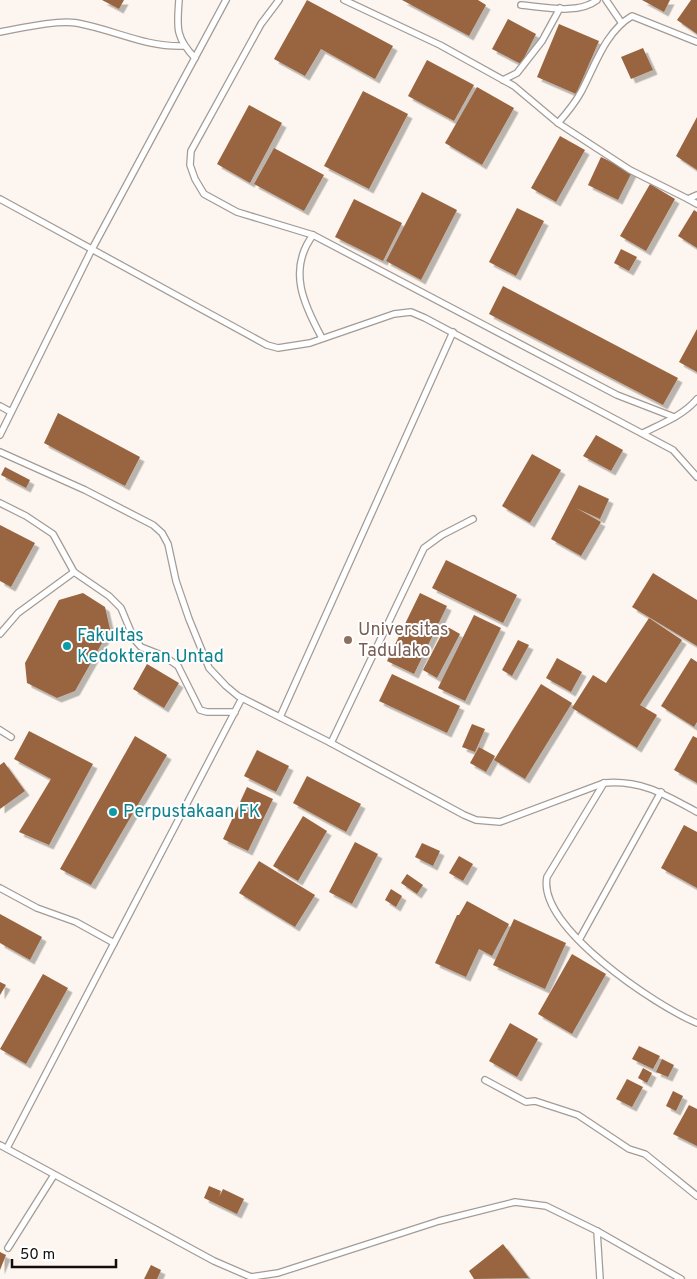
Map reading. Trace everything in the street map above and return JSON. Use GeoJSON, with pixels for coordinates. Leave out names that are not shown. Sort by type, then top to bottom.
{"type":"FeatureCollection","features":[{"type":"Feature","properties":{"kind":"lane"},"geometry":{"type":"LineString","coordinates":[[180,0],[177,29],[183,46],[195,58]]}},
{"type":"Feature","properties":{"kind":"lane"},"geometry":{"type":"LineString","coordinates":[[0,435],[91,251],[226,0]]}},
{"type":"Feature","properties":{"kind":"lane"},"geometry":{"type":"LineString","coordinates":[[279,0],[262,24],[191,151],[190,165],[195,179],[204,194],[237,212],[313,235],[617,395],[674,417]]}},
{"type":"Feature","properties":{"kind":"lane"},"geometry":{"type":"LineString","coordinates":[[344,0],[440,45],[514,86],[558,123],[630,170],[697,204]]}},
{"type":"Feature","properties":{"kind":"lane"},"geometry":{"type":"LineString","coordinates":[[521,5],[560,8],[589,6],[597,0]]}},
{"type":"Feature","properties":{"kind":"lane"},"geometry":{"type":"LineString","coordinates":[[606,0],[621,22]]}},
{"type":"Feature","properties":{"kind":"lane"},"geometry":{"type":"LineString","coordinates":[[502,80],[517,72],[542,41],[560,8]]}},
{"type":"Feature","properties":{"kind":"lane"},"geometry":{"type":"LineString","coordinates":[[558,123],[580,94],[604,46],[621,22],[632,16],[697,42]]}},
{"type":"Feature","properties":{"kind":"lane"},"geometry":{"type":"LineString","coordinates":[[0,32],[37,26],[76,23],[161,47],[183,46]]}},
{"type":"Feature","properties":{"kind":"lane"},"geometry":{"type":"LineString","coordinates":[[688,199],[697,195]]}},
{"type":"Feature","properties":{"kind":"lane"},"geometry":{"type":"LineString","coordinates":[[0,199],[91,251],[267,345],[278,348],[293,346],[394,314],[411,312],[453,332],[673,450],[697,477]]}},
{"type":"Feature","properties":{"kind":"lane"},"geometry":{"type":"LineString","coordinates":[[313,235],[306,244],[300,268],[301,296],[322,338]]}},
{"type":"Feature","properties":{"kind":"lane"},"geometry":{"type":"LineString","coordinates":[[280,717],[453,332]]}},
{"type":"Feature","properties":{"kind":"lane"},"geometry":{"type":"LineString","coordinates":[[643,433],[692,406],[697,399]]}},
{"type":"Feature","properties":{"kind":"lane"},"geometry":{"type":"LineString","coordinates":[[0,406],[11,412]]}},
{"type":"Feature","properties":{"kind":"lane"},"geometry":{"type":"LineString","coordinates":[[0,452],[85,490],[153,524],[162,533],[168,544],[176,581],[189,619],[209,668],[226,686],[242,698],[331,743],[464,815],[488,822],[500,822],[604,783],[634,783],[661,792],[697,812]]}},
{"type":"Feature","properties":{"kind":"lane"},"geometry":{"type":"LineString","coordinates":[[0,504],[26,516],[53,534],[74,572],[109,596],[121,608],[134,639],[141,648],[164,656],[178,666],[185,676],[191,696],[200,710],[207,712],[235,712]]}},
{"type":"Feature","properties":{"kind":"lane"},"geometry":{"type":"LineString","coordinates":[[331,743],[424,548],[442,534],[472,519]]}},
{"type":"Feature","properties":{"kind":"lane"},"geometry":{"type":"LineString","coordinates":[[0,634],[18,613],[74,572]]}},
{"type":"Feature","properties":{"kind":"lane"},"geometry":{"type":"LineString","coordinates":[[7,1148],[242,698]]}},
{"type":"Feature","properties":{"kind":"lane"},"geometry":{"type":"LineString","coordinates":[[0,730],[11,737]]}},
{"type":"Feature","properties":{"kind":"lane"},"geometry":{"type":"LineString","coordinates":[[604,783],[547,877],[545,886],[556,915],[585,947],[638,990],[697,1023]]}},
{"type":"Feature","properties":{"kind":"lane"},"geometry":{"type":"LineString","coordinates":[[579,940],[661,792]]}},
{"type":"Feature","properties":{"kind":"lane"},"geometry":{"type":"LineString","coordinates":[[0,888],[37,908],[76,922],[114,943]]}},
{"type":"Feature","properties":{"kind":"lane"},"geometry":{"type":"LineString","coordinates":[[485,1080],[526,1102],[535,1101],[578,1115],[629,1149],[645,1154],[697,1196]]}},
{"type":"Feature","properties":{"kind":"lane"},"geometry":{"type":"LineString","coordinates":[[0,1145],[239,1274],[260,1278],[439,1221],[515,1202],[546,1206],[597,1231],[681,1279]]}},
{"type":"Feature","properties":{"kind":"lane"},"geometry":{"type":"LineString","coordinates":[[8,1248],[54,1175]]}},
{"type":"Feature","properties":{"kind":"lane"},"geometry":{"type":"LineString","coordinates":[[597,1231],[600,1279]]}},
{"type":"Feature","properties":{"kind":"building"},"geometry":{"type":"Polygon","coordinates":[[[102,0],[124,0],[119,9],[102,0]]]}},
{"type":"Feature","properties":{"kind":"building"},"geometry":{"type":"Polygon","coordinates":[[[307,0],[393,46],[375,79],[321,49],[305,76],[274,59],[307,0]]]}},
{"type":"Feature","properties":{"kind":"building"},"geometry":{"type":"Polygon","coordinates":[[[402,0],[478,0],[486,5],[469,36],[402,0]]]}},
{"type":"Feature","properties":{"kind":"building"},"geometry":{"type":"Polygon","coordinates":[[[642,0],[670,0],[664,12],[642,0]]]}},
{"type":"Feature","properties":{"kind":"building"},"geometry":{"type":"Polygon","coordinates":[[[691,0],[697,0],[697,34],[677,20],[691,0]]]}},
{"type":"Feature","properties":{"kind":"building"},"geometry":{"type":"Polygon","coordinates":[[[508,19],[536,34],[521,64],[492,49],[508,19]]]}},
{"type":"Feature","properties":{"kind":"building"},"geometry":{"type":"Polygon","coordinates":[[[559,24],[599,41],[576,94],[537,77],[559,24]]]}},
{"type":"Feature","properties":{"kind":"building"},"geometry":{"type":"Polygon","coordinates":[[[643,48],[653,70],[631,79],[621,57],[643,48]]]}},
{"type":"Feature","properties":{"kind":"building"},"geometry":{"type":"Polygon","coordinates":[[[427,60],[474,85],[454,121],[408,96],[427,60]]]}},
{"type":"Feature","properties":{"kind":"building"},"geometry":{"type":"Polygon","coordinates":[[[477,87],[514,108],[482,165],[445,143],[477,87]]]}},
{"type":"Feature","properties":{"kind":"building"},"geometry":{"type":"Polygon","coordinates":[[[363,91],[408,114],[369,189],[324,166],[363,91]]]}},
{"type":"Feature","properties":{"kind":"building"},"geometry":{"type":"Polygon","coordinates":[[[249,105],[282,123],[250,183],[217,164],[249,105]]]}},
{"type":"Feature","properties":{"kind":"building"},"geometry":{"type":"Polygon","coordinates":[[[697,117],[697,170],[676,156],[697,117]]]}},
{"type":"Feature","properties":{"kind":"building"},"geometry":{"type":"Polygon","coordinates":[[[560,136],[585,150],[556,202],[531,188],[560,136]]]}},
{"type":"Feature","properties":{"kind":"building"},"geometry":{"type":"Polygon","coordinates":[[[274,148],[324,175],[304,211],[254,184],[274,148]]]}},
{"type":"Feature","properties":{"kind":"building"},"geometry":{"type":"Polygon","coordinates":[[[601,157],[632,172],[618,200],[588,185],[601,157]]]}},
{"type":"Feature","properties":{"kind":"building"},"geometry":{"type":"Polygon","coordinates":[[[650,184],[675,199],[646,251],[620,236],[650,184]]]}},
{"type":"Feature","properties":{"kind":"building"},"geometry":{"type":"Polygon","coordinates":[[[422,192],[457,210],[421,280],[386,261],[422,192]]]}},
{"type":"Feature","properties":{"kind":"building"},"geometry":{"type":"Polygon","coordinates":[[[354,199],[402,223],[383,261],[335,237],[354,199]]]}},
{"type":"Feature","properties":{"kind":"building"},"geometry":{"type":"Polygon","coordinates":[[[517,208],[544,221],[516,276],[489,262],[517,208]]]}},
{"type":"Feature","properties":{"kind":"building"},"geometry":{"type":"Polygon","coordinates":[[[694,210],[697,212],[697,248],[678,236],[694,210]]]}},
{"type":"Feature","properties":{"kind":"building"},"geometry":{"type":"Polygon","coordinates":[[[621,249],[637,257],[629,271],[614,263],[621,249]]]}},
{"type":"Feature","properties":{"kind":"building"},"geometry":{"type":"Polygon","coordinates":[[[503,286],[678,378],[663,405],[489,314],[503,286]]]}},
{"type":"Feature","properties":{"kind":"building"},"geometry":{"type":"Polygon","coordinates":[[[697,329],[697,372],[679,362],[697,329]]]}},
{"type":"Feature","properties":{"kind":"building"},"geometry":{"type":"Polygon","coordinates":[[[58,413],[140,457],[125,486],[44,443],[58,413]]]}},
{"type":"Feature","properties":{"kind":"building"},"geometry":{"type":"Polygon","coordinates":[[[596,435],[623,450],[611,471],[583,456],[596,435]]]}},
{"type":"Feature","properties":{"kind":"building"},"geometry":{"type":"Polygon","coordinates":[[[532,454],[561,470],[530,523],[502,506],[532,454]]]}},
{"type":"Feature","properties":{"kind":"building"},"geometry":{"type":"Polygon","coordinates":[[[5,467],[30,480],[26,488],[1,475],[5,467]]]}},
{"type":"Feature","properties":{"kind":"building"},"geometry":{"type":"Polygon","coordinates":[[[579,485],[609,499],[600,519],[576,508],[601,522],[581,556],[551,539],[579,485]]]}},
{"type":"Feature","properties":{"kind":"building"},"geometry":{"type":"Polygon","coordinates":[[[0,525],[35,543],[11,587],[0,581],[0,525]]]}},
{"type":"Feature","properties":{"kind":"building"},"geometry":{"type":"Polygon","coordinates":[[[446,560],[517,595],[503,623],[432,588],[446,560]]]}},
{"type":"Feature","properties":{"kind":"building"},"geometry":{"type":"Polygon","coordinates":[[[653,573],[697,600],[697,646],[632,607],[653,573]]]}},
{"type":"Feature","properties":{"kind":"building","name":"Fakultas Kedokteran Untad"},"geometry":{"type":"Polygon","coordinates":[[[83,593],[105,607],[110,629],[75,691],[57,698],[27,683],[25,663],[59,600],[83,593]]]}},
{"type":"Feature","properties":{"kind":"building"},"geometry":{"type":"Polygon","coordinates":[[[420,593],[447,606],[414,674],[387,661],[420,593]]]}},
{"type":"Feature","properties":{"kind":"building"},"geometry":{"type":"Polygon","coordinates":[[[474,615],[501,628],[465,701],[438,688],[474,615]]]}},
{"type":"Feature","properties":{"kind":"building"},"geometry":{"type":"Polygon","coordinates":[[[649,618],[682,640],[640,705],[657,715],[637,748],[572,708],[593,675],[606,683],[649,618]]]}},
{"type":"Feature","properties":{"kind":"building"},"geometry":{"type":"Polygon","coordinates":[[[446,626],[460,634],[437,678],[423,670],[446,626]]]}},
{"type":"Feature","properties":{"kind":"building"},"geometry":{"type":"Polygon","coordinates":[[[518,640],[529,645],[512,676],[502,670],[518,640]]]}},
{"type":"Feature","properties":{"kind":"building"},"geometry":{"type":"Polygon","coordinates":[[[557,658],[582,672],[571,692],[546,678],[557,658]]]}},
{"type":"Feature","properties":{"kind":"building"},"geometry":{"type":"Polygon","coordinates":[[[691,658],[697,662],[697,722],[694,727],[661,706],[691,658]]]}},
{"type":"Feature","properties":{"kind":"building"},"geometry":{"type":"Polygon","coordinates":[[[147,664],[179,683],[164,708],[133,689],[147,664]]]}},
{"type":"Feature","properties":{"kind":"building"},"geometry":{"type":"Polygon","coordinates":[[[392,674],[460,706],[447,733],[379,701],[392,674]]]}},
{"type":"Feature","properties":{"kind":"building"},"geometry":{"type":"Polygon","coordinates":[[[541,684],[572,703],[525,779],[494,760],[541,684]]]}},
{"type":"Feature","properties":{"kind":"building"},"geometry":{"type":"Polygon","coordinates":[[[472,724],[485,729],[475,752],[462,747],[472,724]]]}},
{"type":"Feature","properties":{"kind":"building"},"geometry":{"type":"Polygon","coordinates":[[[29,731],[93,764],[49,845],[19,832],[51,779],[14,759],[29,731]]]}},
{"type":"Feature","properties":{"kind":"building","name":"Perpustakaan FK"},"geometry":{"type":"Polygon","coordinates":[[[135,736],[167,755],[91,885],[60,869],[135,736]]]}},
{"type":"Feature","properties":{"kind":"building"},"geometry":{"type":"Polygon","coordinates":[[[693,736],[697,738],[697,783],[674,770],[693,736]]]}},
{"type":"Feature","properties":{"kind":"building"},"geometry":{"type":"Polygon","coordinates":[[[479,747],[495,756],[486,772],[470,763],[479,747]]]}},
{"type":"Feature","properties":{"kind":"building"},"geometry":{"type":"Polygon","coordinates":[[[257,750],[289,766],[276,792],[244,776],[257,750]]]}},
{"type":"Feature","properties":{"kind":"building"},"geometry":{"type":"Polygon","coordinates":[[[4,762],[25,791],[0,809],[0,765],[4,762]]]}},
{"type":"Feature","properties":{"kind":"building"},"geometry":{"type":"Polygon","coordinates":[[[307,776],[361,804],[346,832],[293,803],[307,776]]]}},
{"type":"Feature","properties":{"kind":"building"},"geometry":{"type":"Polygon","coordinates":[[[247,787],[273,799],[248,851],[223,839],[247,787]]]}},
{"type":"Feature","properties":{"kind":"building"},"geometry":{"type":"Polygon","coordinates":[[[303,816],[327,831],[298,881],[273,866],[303,816]]]}},
{"type":"Feature","properties":{"kind":"building"},"geometry":{"type":"Polygon","coordinates":[[[684,825],[697,832],[697,888],[661,868],[684,825]]]}},
{"type":"Feature","properties":{"kind":"building"},"geometry":{"type":"Polygon","coordinates":[[[355,842],[378,854],[352,904],[329,892],[355,842]]]}},
{"type":"Feature","properties":{"kind":"building"},"geometry":{"type":"Polygon","coordinates":[[[422,843],[440,851],[433,866],[415,857],[422,843]]]}},
{"type":"Feature","properties":{"kind":"building"},"geometry":{"type":"Polygon","coordinates":[[[459,856],[473,864],[463,881],[449,873],[459,856]]]}},
{"type":"Feature","properties":{"kind":"building"},"geometry":{"type":"Polygon","coordinates":[[[259,861],[315,895],[295,927],[239,893],[259,861]]]}},
{"type":"Feature","properties":{"kind":"building"},"geometry":{"type":"Polygon","coordinates":[[[407,874],[423,885],[417,894],[401,883],[407,874]]]}},
{"type":"Feature","properties":{"kind":"building"},"geometry":{"type":"Polygon","coordinates":[[[391,889],[402,896],[396,907],[385,900],[391,889]]]}},
{"type":"Feature","properties":{"kind":"building"},"geometry":{"type":"Polygon","coordinates":[[[467,901],[509,924],[492,956],[479,949],[466,977],[435,963],[457,915],[459,915],[467,901]]]}},
{"type":"Feature","properties":{"kind":"building"},"geometry":{"type":"Polygon","coordinates":[[[0,914],[42,937],[30,960],[0,943],[0,914]]]}},
{"type":"Feature","properties":{"kind":"building"},"geometry":{"type":"Polygon","coordinates":[[[514,919],[566,943],[545,989],[493,965],[514,919]]]}},
{"type":"Feature","properties":{"kind":"building"},"geometry":{"type":"Polygon","coordinates":[[[572,954],[606,974],[572,1034],[538,1014],[572,954]]]}},
{"type":"Feature","properties":{"kind":"building"},"geometry":{"type":"Polygon","coordinates":[[[43,974],[68,988],[26,1064],[0,1049],[43,974]]]}},
{"type":"Feature","properties":{"kind":"building"},"geometry":{"type":"Polygon","coordinates":[[[0,982],[6,985],[0,995],[0,982]]]}},
{"type":"Feature","properties":{"kind":"building"},"geometry":{"type":"Polygon","coordinates":[[[510,1023],[538,1039],[517,1077],[489,1061],[510,1023]]]}},
{"type":"Feature","properties":{"kind":"building"},"geometry":{"type":"Polygon","coordinates":[[[639,1046],[660,1056],[653,1069],[632,1059],[639,1046]]]}},
{"type":"Feature","properties":{"kind":"building"},"geometry":{"type":"Polygon","coordinates":[[[662,1059],[674,1065],[668,1077],[656,1072],[662,1059]]]}},
{"type":"Feature","properties":{"kind":"building"},"geometry":{"type":"Polygon","coordinates":[[[643,1068],[652,1073],[647,1083],[638,1078],[643,1068]]]}},
{"type":"Feature","properties":{"kind":"building"},"geometry":{"type":"Polygon","coordinates":[[[627,1079],[643,1087],[632,1107],[616,1099],[627,1079]]]}},
{"type":"Feature","properties":{"kind":"building"},"geometry":{"type":"Polygon","coordinates":[[[673,1091],[683,1096],[676,1111],[666,1106],[673,1091]]]}},
{"type":"Feature","properties":{"kind":"building"},"geometry":{"type":"Polygon","coordinates":[[[689,1105],[697,1109],[697,1146],[673,1134],[689,1105]]]}},
{"type":"Feature","properties":{"kind":"building"},"geometry":{"type":"Polygon","coordinates":[[[209,1186],[221,1191],[219,1197],[223,1189],[244,1199],[237,1214],[204,1198],[209,1186]]]}},
{"type":"Feature","properties":{"kind":"building"},"geometry":{"type":"Polygon","coordinates":[[[503,1244],[529,1278],[474,1279],[469,1271],[503,1244]]]}},
{"type":"Feature","properties":{"kind":"building"},"geometry":{"type":"Polygon","coordinates":[[[0,1252],[6,1255],[0,1270],[0,1252]]]}},
{"type":"Feature","properties":{"kind":"building"},"geometry":{"type":"Polygon","coordinates":[[[151,1265],[161,1270],[157,1279],[144,1279],[151,1265]]]}},
{"type":"Feature","properties":{"kind":"place","name":"Universitas Tadulako"},"geometry":{"type":"Point","coordinates":[348,640]}},
{"type":"Feature","properties":{"kind":"place","name":"Fakultas Kedokteran Untad"},"geometry":{"type":"Point","coordinates":[67,646]}},
{"type":"Feature","properties":{"kind":"place","name":"Perpustakaan FK"},"geometry":{"type":"Point","coordinates":[113,812]}}]}
